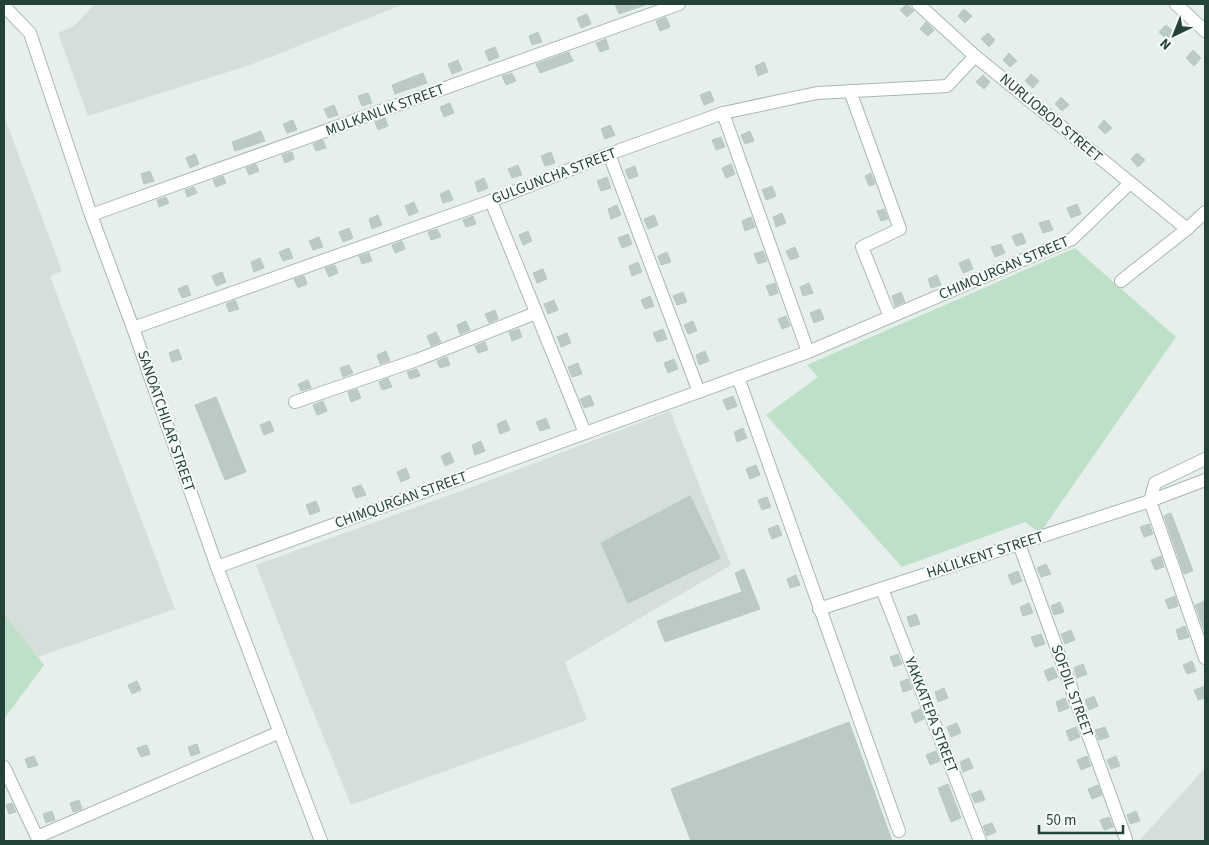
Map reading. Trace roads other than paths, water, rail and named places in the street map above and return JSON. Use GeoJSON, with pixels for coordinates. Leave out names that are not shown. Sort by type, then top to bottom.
{"type":"FeatureCollection","features":[{"type":"Feature","properties":{"kind":"street","name":"NURLIOBOD STREET"},"geometry":{"type":"LineString","coordinates":[[918,4],[975,56],[1187,229]]}},
{"type":"Feature","properties":{"kind":"street"},"geometry":{"type":"LineString","coordinates":[[1176,4],[1205,31]]}},
{"type":"Feature","properties":{"kind":"street","name":"MULKANLIK STREET"},"geometry":{"type":"LineString","coordinates":[[91,215],[671,5]]}},
{"type":"Feature","properties":{"kind":"street","name":"SANOATCHILAR STREET"},"geometry":{"type":"LineString","coordinates":[[4,6],[30,33],[91,215],[217,567],[321,841]]}},
{"type":"Feature","properties":{"kind":"street","name":"GULGUNCHA STREET"},"geometry":{"type":"LineString","coordinates":[[133,328],[491,201],[609,154],[723,113],[818,93],[947,86],[975,56]]}},
{"type":"Feature","properties":{"kind":"street"},"geometry":{"type":"LineString","coordinates":[[850,92],[900,229],[862,246],[890,317]]}},
{"type":"Feature","properties":{"kind":"street"},"geometry":{"type":"LineString","coordinates":[[723,113],[808,352]]}},
{"type":"Feature","properties":{"kind":"street"},"geometry":{"type":"LineString","coordinates":[[609,154],[699,392]]}},
{"type":"Feature","properties":{"kind":"street","name":"CHIMQURGAN STREET"},"geometry":{"type":"LineString","coordinates":[[217,567],[808,352],[1072,239],[1130,183]]}},
{"type":"Feature","properties":{"kind":"street"},"geometry":{"type":"LineString","coordinates":[[491,201],[585,433]]}},
{"type":"Feature","properties":{"kind":"street"},"geometry":{"type":"LineString","coordinates":[[1121,281],[1187,229],[1205,212]]}},
{"type":"Feature","properties":{"kind":"street"},"geometry":{"type":"LineString","coordinates":[[294,402],[417,360],[536,313]]}},
{"type":"Feature","properties":{"kind":"street"},"geometry":{"type":"LineString","coordinates":[[738,377],[898,831]]}},
{"type":"Feature","properties":{"kind":"street"},"geometry":{"type":"LineString","coordinates":[[1205,459],[1154,483],[1150,501],[1205,658]]}},
{"type":"Feature","properties":{"kind":"street","name":"HALILKENT STREET"},"geometry":{"type":"LineString","coordinates":[[819,609],[1150,501],[1205,480]]}},
{"type":"Feature","properties":{"kind":"street","name":"SOFDIL STREET"},"geometry":{"type":"LineString","coordinates":[[1018,544],[1126,839]]}},
{"type":"Feature","properties":{"kind":"street","name":"YAKKATEPA STREET"},"geometry":{"type":"LineString","coordinates":[[882,589],[980,841]]}},
{"type":"Feature","properties":{"kind":"street"},"geometry":{"type":"LineString","coordinates":[[4,767],[37,837],[280,732]]}}]}
